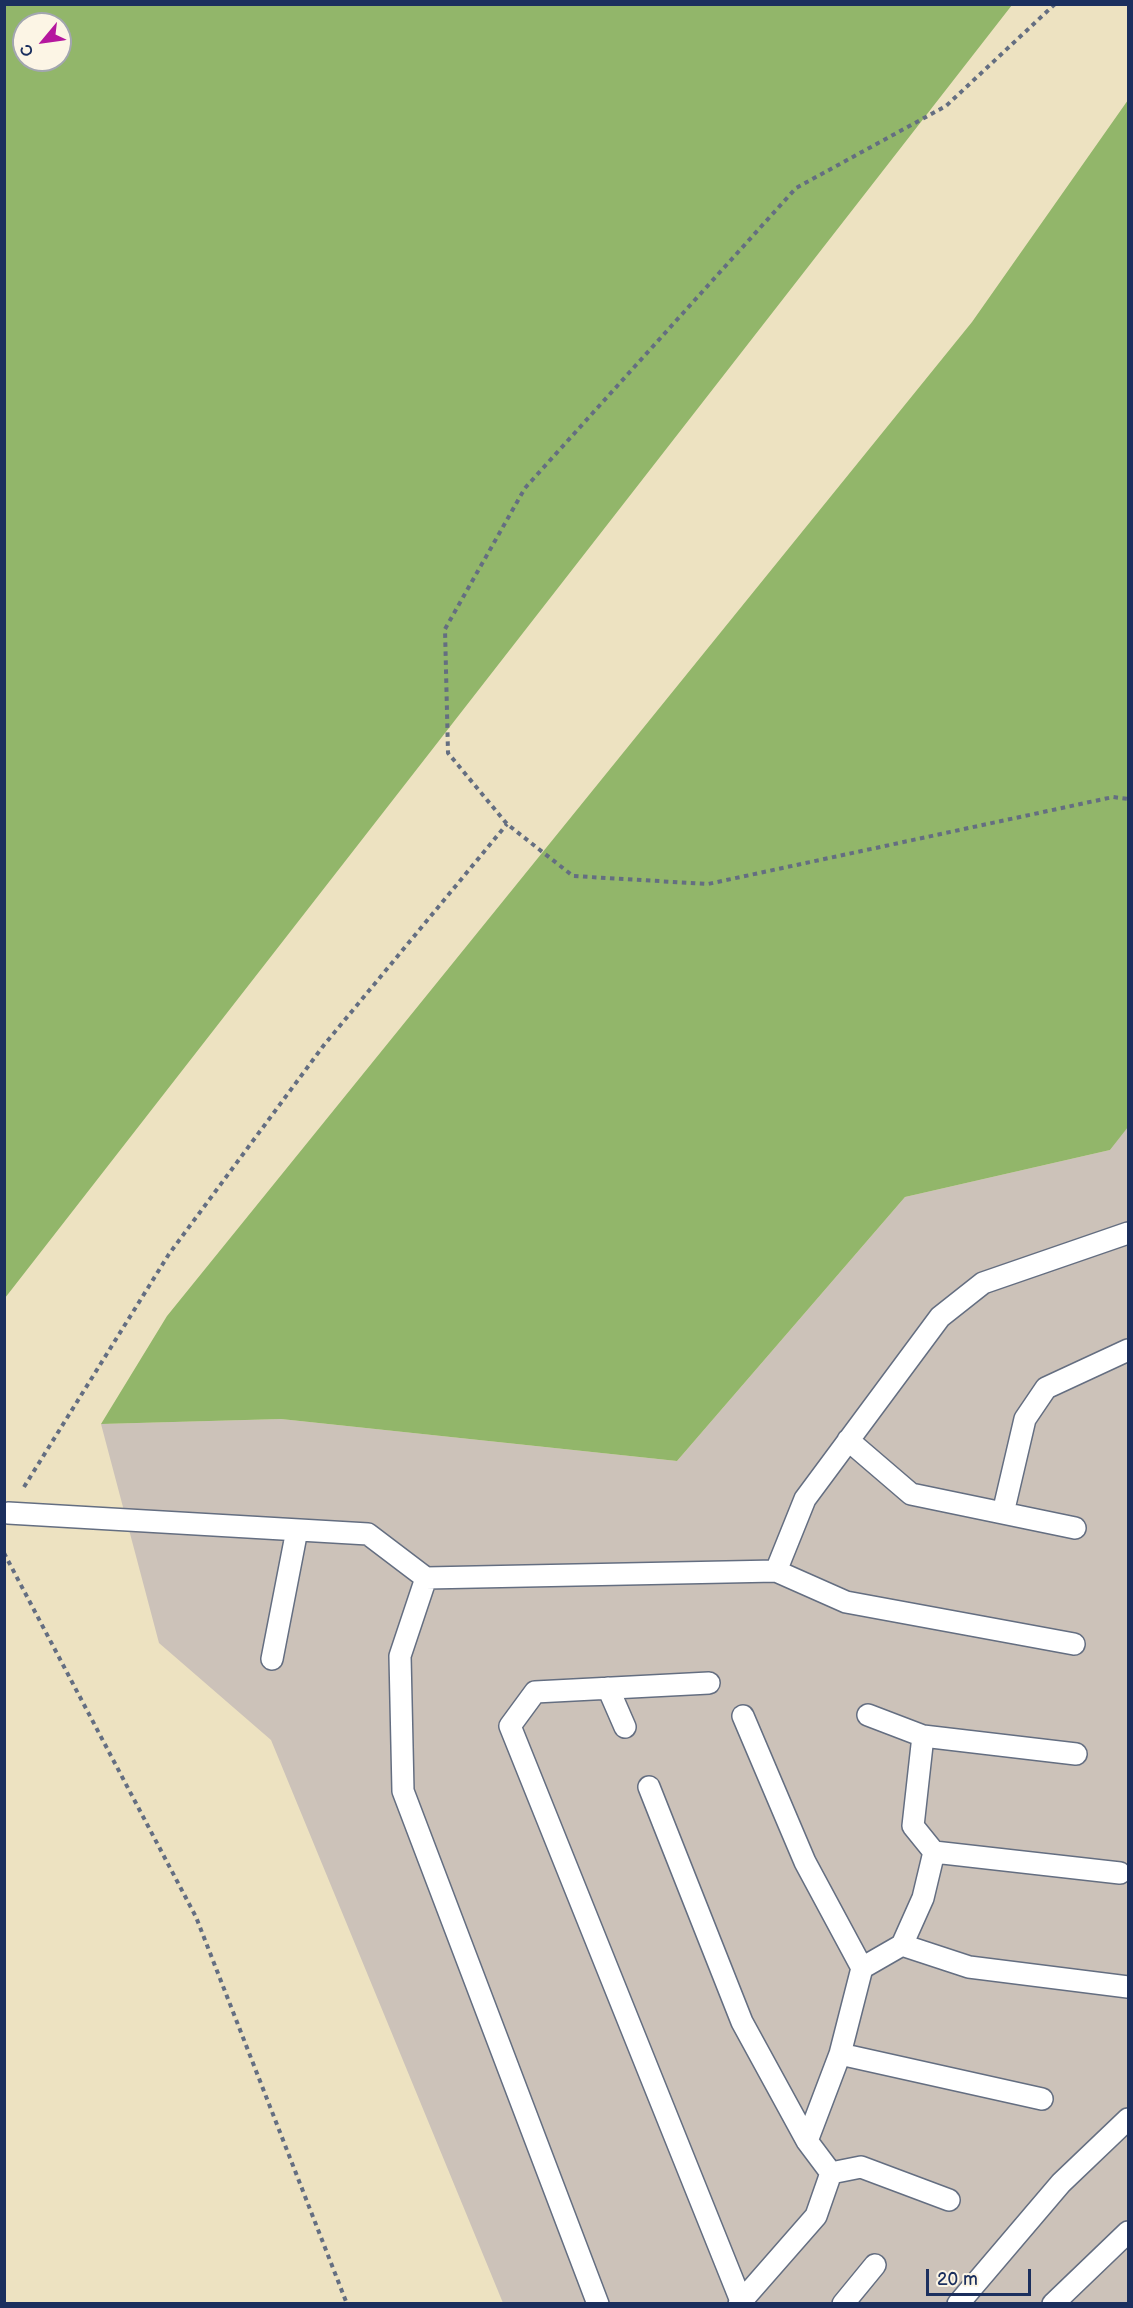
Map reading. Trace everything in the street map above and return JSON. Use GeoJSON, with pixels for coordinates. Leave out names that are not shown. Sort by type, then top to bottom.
{"type":"FeatureCollection","features":[{"type":"Feature","properties":{"kind":"lane"},"geometry":{"type":"LineString","coordinates":[[776,1571],[805,1499],[939,1317],[983,1283],[1128,1233]]}},
{"type":"Feature","properties":{"kind":"lane"},"geometry":{"type":"LineString","coordinates":[[1004,1513],[1025,1419],[1046,1388],[1128,1350]]}},
{"type":"Feature","properties":{"kind":"lane"},"geometry":{"type":"LineString","coordinates":[[848,1440],[911,1494],[1075,1528]]}},
{"type":"Feature","properties":{"kind":"lane"},"geometry":{"type":"LineString","coordinates":[[8,1513],[368,1534],[426,1578],[776,1571],[846,1602],[1074,1644]]}},
{"type":"Feature","properties":{"kind":"lane"},"geometry":{"type":"LineString","coordinates":[[272,1659],[297,1530]]}},
{"type":"Feature","properties":{"kind":"lane"},"geometry":{"type":"LineString","coordinates":[[426,1578],[400,1656],[403,1791],[598,2304]]}},
{"type":"Feature","properties":{"kind":"lane"},"geometry":{"type":"LineString","coordinates":[[709,1683],[535,1692],[510,1726],[740,2302],[816,2216],[831,2173]]}},
{"type":"Feature","properties":{"kind":"lane"},"geometry":{"type":"LineString","coordinates":[[608,1688],[625,1727]]}},
{"type":"Feature","properties":{"kind":"lane"},"geometry":{"type":"LineString","coordinates":[[868,1715],[923,1736],[1076,1754]]}},
{"type":"Feature","properties":{"kind":"lane"},"geometry":{"type":"LineString","coordinates":[[743,1716],[806,1862],[862,1968],[840,2054],[807,2141]]}},
{"type":"Feature","properties":{"kind":"lane"},"geometry":{"type":"LineString","coordinates":[[923,1736],[913,1826],[934,1852],[1120,1874]]}},
{"type":"Feature","properties":{"kind":"lane"},"geometry":{"type":"LineString","coordinates":[[649,1787],[742,2022],[807,2141],[831,2173]]}},
{"type":"Feature","properties":{"kind":"lane"},"geometry":{"type":"LineString","coordinates":[[862,1968],[902,1945],[923,1898],[934,1852]]}},
{"type":"Feature","properties":{"kind":"lane"},"geometry":{"type":"LineString","coordinates":[[902,1945],[969,1967],[1128,1987]]}},
{"type":"Feature","properties":{"kind":"lane"},"geometry":{"type":"LineString","coordinates":[[840,2054],[1042,2099]]}},
{"type":"Feature","properties":{"kind":"lane"},"geometry":{"type":"LineString","coordinates":[[958,2304],[1061,2183],[1128,2118]]}},
{"type":"Feature","properties":{"kind":"lane"},"geometry":{"type":"LineString","coordinates":[[831,2173],[861,2167],[950,2200]]}},
{"type":"Feature","properties":{"kind":"lane"},"geometry":{"type":"LineString","coordinates":[[1053,2304],[1128,2232]]}},
{"type":"Feature","properties":{"kind":"lane"},"geometry":{"type":"LineString","coordinates":[[843,2304],[875,2265]]}},
{"type":"Feature","properties":{"kind":"path"},"geometry":{"type":"LineString","coordinates":[[1055,4],[946,106],[796,188],[525,488],[445,629],[448,753],[507,824],[573,876],[708,884],[1113,797],[1128,799]]}},
{"type":"Feature","properties":{"kind":"path"},"geometry":{"type":"LineString","coordinates":[[8,1513],[169,1254],[324,1045],[507,824]]}},
{"type":"Feature","properties":{"kind":"path"},"geometry":{"type":"LineString","coordinates":[[4,1553],[196,1917],[347,2304]]}},
{"type":"Feature","properties":{"kind":"shaded area"},"geometry":{"type":"Polygon","coordinates":[[[1128,1126],[1128,2303],[503,2303],[271,1740],[159,1643],[101,1424],[281,1419],[677,1461],[905,1197],[1110,1150],[1128,1126]]]}},
{"type":"Feature","properties":{"kind":"green space"},"geometry":{"type":"Polygon","coordinates":[[[4,5],[1012,5],[5,1298],[4,5]]]}},
{"type":"Feature","properties":{"kind":"green space"},"geometry":{"type":"Polygon","coordinates":[[[1128,100],[1128,1127],[1110,1150],[905,1197],[677,1461],[281,1419],[101,1424],[167,1316],[972,322],[1128,100]]]}}]}
